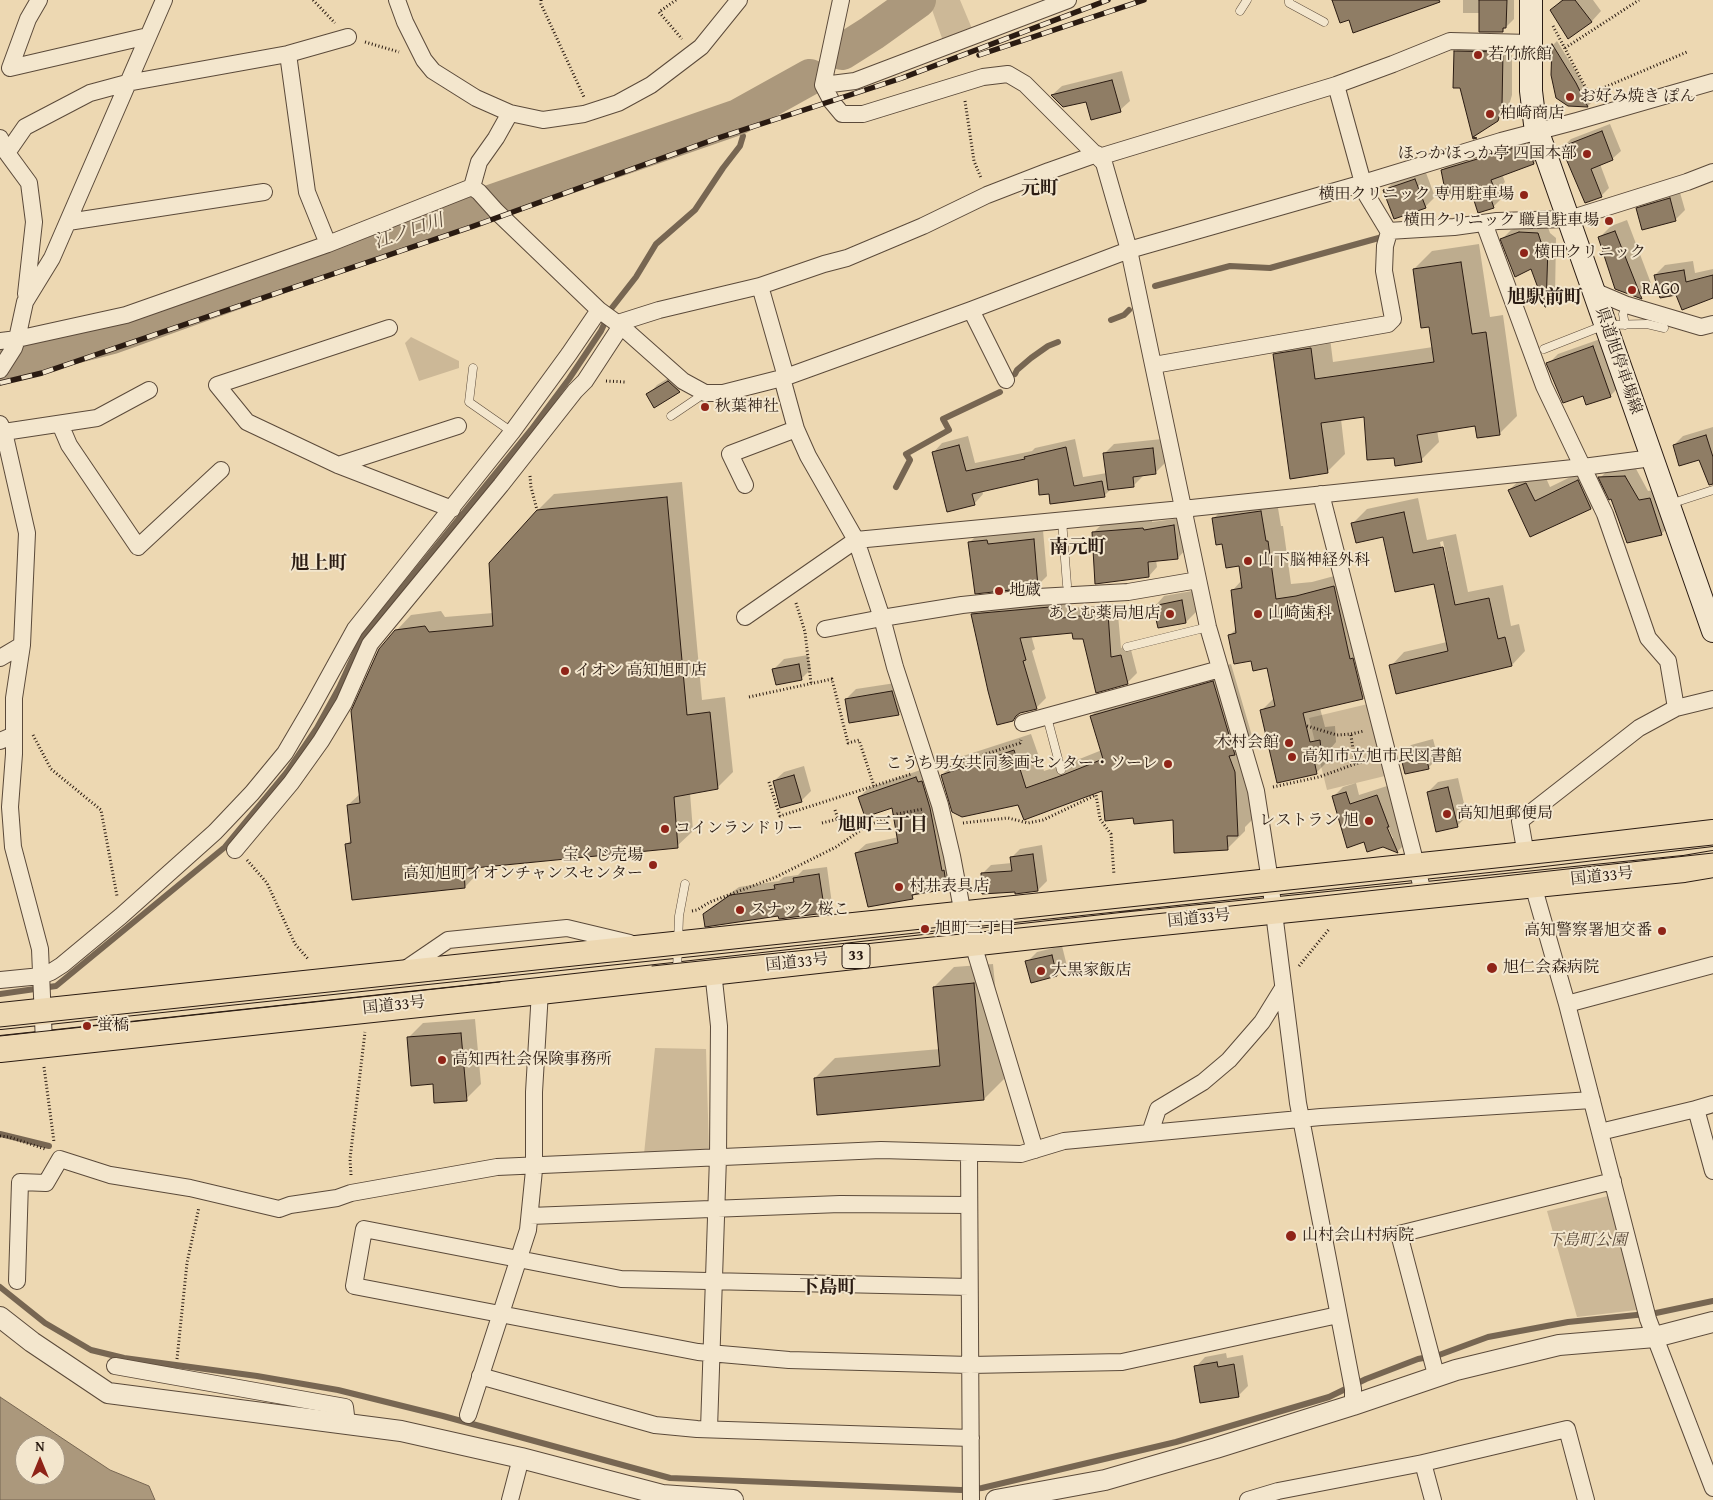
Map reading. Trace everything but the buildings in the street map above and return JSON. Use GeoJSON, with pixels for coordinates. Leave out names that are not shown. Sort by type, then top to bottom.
{"type":"FeatureCollection","features":[{"type":"Feature","properties":{"kind":"highway","name":"国道33号"},"geometry":{"type":"LineString","coordinates":[[0,1016],[42,990],[330,982],[1416,865],[1526,855],[1713,833]]}},
{"type":"Feature","properties":{"kind":"highway","name":"国道33号"},"geometry":{"type":"LineString","coordinates":[[0,1048],[1274,911],[1684,869],[1713,864]]}},
{"type":"Feature","properties":{"kind":"main road","name":"県道旭停車場線"},"geometry":{"type":"LineString","coordinates":[[1531,0],[1530,91],[1538,132],[1594,291],[1620,317],[1652,458],[1713,631]]}},
{"type":"Feature","properties":{"kind":"street"},"geometry":{"type":"LineString","coordinates":[[39,0],[28,19],[10,68],[148,36]]}},
{"type":"Feature","properties":{"kind":"street"},"geometry":{"type":"LineString","coordinates":[[0,370],[25,302],[52,258],[164,0]]}},
{"type":"Feature","properties":{"kind":"street"},"geometry":{"type":"LineString","coordinates":[[397,0],[405,22],[424,60],[433,71],[476,98],[510,112],[543,120],[590,112],[618,102],[651,85],[701,47],[739,0]]}},
{"type":"Feature","properties":{"kind":"street"},"geometry":{"type":"LineString","coordinates":[[841,0],[823,85],[832,102],[842,114],[863,114],[983,77],[1008,74],[1025,84],[1104,163],[1129,250],[1208,627],[1256,791],[1302,1119],[1350,1372],[1353,1397]]}},
{"type":"Feature","properties":{"kind":"street"},"geometry":{"type":"LineString","coordinates":[[823,85],[855,81],[1068,0]]}},
{"type":"Feature","properties":{"kind":"street"},"geometry":{"type":"LineString","coordinates":[[25,302],[34,222],[29,183],[2,141],[90,93],[127,83],[288,54],[348,37]]}},
{"type":"Feature","properties":{"kind":"street"},"geometry":{"type":"LineString","coordinates":[[225,842],[252,793],[285,753],[324,713],[344,703],[370,644],[585,381],[618,323],[658,310],[760,286],[847,258],[885,243],[987,195],[1049,171],[1336,85],[1450,41],[1530,43]]}},
{"type":"Feature","properties":{"kind":"street"},"geometry":{"type":"LineString","coordinates":[[288,54],[307,192],[328,244]]}},
{"type":"Feature","properties":{"kind":"street"},"geometry":{"type":"LineString","coordinates":[[510,112],[496,138],[479,162],[476,189],[496,211],[600,311],[618,323],[683,381],[705,393],[723,393],[784,378],[1129,250],[1501,141],[1713,82]]}},
{"type":"Feature","properties":{"kind":"street"},"geometry":{"type":"LineString","coordinates":[[1154,365],[1388,324],[1393,319],[1384,271],[1388,231],[1362,183],[1336,85]]}},
{"type":"Feature","properties":{"kind":"street"},"geometry":{"type":"LineString","coordinates":[[1388,231],[1484,223],[1569,219],[1713,172]]}},
{"type":"Feature","properties":{"kind":"street"},"geometry":{"type":"LineString","coordinates":[[10,343],[126,315],[328,244],[476,189]]}},
{"type":"Feature","properties":{"kind":"street"},"geometry":{"type":"LineString","coordinates":[[68,222],[264,192]]}},
{"type":"Feature","properties":{"kind":"street"},"geometry":{"type":"LineString","coordinates":[[1484,223],[1544,386],[1605,514],[1648,638],[1668,661],[1676,708]]}},
{"type":"Feature","properties":{"kind":"street"},"geometry":{"type":"LineString","coordinates":[[760,286],[796,429],[808,456],[856,540],[882,618],[895,667],[940,805],[972,944],[982,971],[1035,1150]]}},
{"type":"Feature","properties":{"kind":"street"},"geometry":{"type":"LineString","coordinates":[[971,310],[1006,380]]}},
{"type":"Feature","properties":{"kind":"street"},"geometry":{"type":"LineString","coordinates":[[42,990],[51,972],[121,916],[225,842],[291,783],[321,741],[324,713],[354,629],[512,432],[600,311]]}},
{"type":"Feature","properties":{"kind":"street"},"geometry":{"type":"LineString","coordinates":[[1620,317],[1648,319],[1690,330],[1713,324]]}},
{"type":"Feature","properties":{"kind":"street"},"geometry":{"type":"LineString","coordinates":[[389,328],[217,385],[247,422],[338,465],[452,509]]}},
{"type":"Feature","properties":{"kind":"street"},"geometry":{"type":"LineString","coordinates":[[44,1043],[40,949],[6,849],[10,807],[7,738],[22,645],[27,533],[2,428],[60,424],[96,418],[150,390]]}},
{"type":"Feature","properties":{"kind":"street"},"geometry":{"type":"LineString","coordinates":[[60,424],[69,445],[138,548],[221,470]]}},
{"type":"Feature","properties":{"kind":"street"},"geometry":{"type":"LineString","coordinates":[[338,465],[458,426]]}},
{"type":"Feature","properties":{"kind":"street"},"geometry":{"type":"LineString","coordinates":[[745,484],[730,454],[796,429]]}},
{"type":"Feature","properties":{"kind":"street"},"geometry":{"type":"LineString","coordinates":[[745,617],[856,540],[1182,509],[1584,467],[1652,458]]}},
{"type":"Feature","properties":{"kind":"street"},"geometry":{"type":"LineString","coordinates":[[1321,494],[1424,896]]}},
{"type":"Feature","properties":{"kind":"street"},"geometry":{"type":"LineString","coordinates":[[825,629],[962,605],[1038,597],[1128,592],[1198,580]]}},
{"type":"Feature","properties":{"kind":"street"},"geometry":{"type":"LineString","coordinates":[[0,658],[22,645]]}},
{"type":"Feature","properties":{"kind":"street"},"geometry":{"type":"LineString","coordinates":[[1024,723],[1220,669]]}},
{"type":"Feature","properties":{"kind":"street"},"geometry":{"type":"LineString","coordinates":[[1526,855],[1520,821],[1639,728],[1676,708],[1713,699]]}},
{"type":"Feature","properties":{"kind":"street"},"geometry":{"type":"LineString","coordinates":[[1533,884],[1567,1004],[1643,1300],[1652,1328],[1706,1449],[1713,1488]]}},
{"type":"Feature","properties":{"kind":"street"},"geometry":{"type":"LineString","coordinates":[[1567,1004],[1713,965]]}},
{"type":"Feature","properties":{"kind":"street"},"geometry":{"type":"LineString","coordinates":[[709,1429],[718,1157],[719,1026],[712,971]]}},
{"type":"Feature","properties":{"kind":"street"},"geometry":{"type":"LineString","coordinates":[[0,980],[42,990]]}},
{"type":"Feature","properties":{"kind":"street"},"geometry":{"type":"LineString","coordinates":[[1150,1133],[1158,1109],[1203,1082],[1229,1060],[1262,1022],[1283,988]]}},
{"type":"Feature","properties":{"kind":"street"},"geometry":{"type":"LineString","coordinates":[[468,1415],[526,1237],[530,1216],[534,1165],[534,1092],[540,991]]}},
{"type":"Feature","properties":{"kind":"street"},"geometry":{"type":"LineString","coordinates":[[17,1281],[20,1182],[46,1183],[58,1156],[110,1175],[202,1191],[279,1209],[290,1205],[337,1198],[352,1193],[497,1167],[881,1150],[1021,1154],[1064,1141],[1302,1119],[1592,1100]]}},
{"type":"Feature","properties":{"kind":"street"},"geometry":{"type":"LineString","coordinates":[[1600,1132],[1713,1104]]}},
{"type":"Feature","properties":{"kind":"street"},"geometry":{"type":"LineString","coordinates":[[1696,1109],[1713,1171]]}},
{"type":"Feature","properties":{"kind":"street"},"geometry":{"type":"LineString","coordinates":[[969,1154],[971,1499]]}},
{"type":"Feature","properties":{"kind":"street"},"geometry":{"type":"LineString","coordinates":[[1433,1365],[1399,1234],[1613,1181]]}},
{"type":"Feature","properties":{"kind":"street"},"geometry":{"type":"LineString","coordinates":[[530,1216],[840,1204],[968,1205]]}},
{"type":"Feature","properties":{"kind":"street"},"geometry":{"type":"LineString","coordinates":[[969,1287],[622,1279],[364,1229],[354,1286],[698,1352],[789,1360],[970,1365],[1122,1362],[1338,1315]]}},
{"type":"Feature","properties":{"kind":"street"},"geometry":{"type":"LineString","coordinates":[[0,1317],[32,1342],[108,1393],[400,1431],[521,1458],[662,1495],[733,1500]]}},
{"type":"Feature","properties":{"kind":"street"},"geometry":{"type":"LineString","coordinates":[[996,1500],[1105,1480],[1216,1448],[1433,1365],[1456,1370],[1559,1345],[1652,1328],[1713,1322]]}},
{"type":"Feature","properties":{"kind":"street"},"geometry":{"type":"LineString","coordinates":[[115,1366],[344,1407],[347,1424]]}},
{"type":"Feature","properties":{"kind":"street"},"geometry":{"type":"LineString","coordinates":[[480,1376],[655,1425],[709,1429],[971,1438]]}},
{"type":"Feature","properties":{"kind":"street"},"geometry":{"type":"LineString","coordinates":[[1248,1500],[1278,1490],[1423,1463],[1566,1429],[1586,1500]]}},
{"type":"Feature","properties":{"kind":"street"},"geometry":{"type":"LineString","coordinates":[[510,1500],[521,1458]]}},
{"type":"Feature","properties":{"kind":"street"},"geometry":{"type":"LineString","coordinates":[[1423,1463],[1432,1500]]}},
{"type":"Feature","properties":{"kind":"lane"},"geometry":{"type":"LineString","coordinates":[[1240,11],[1247,0]]}},
{"type":"Feature","properties":{"kind":"lane"},"geometry":{"type":"LineString","coordinates":[[1289,0],[1289,3],[1324,22]]}},
{"type":"Feature","properties":{"kind":"lane"},"geometry":{"type":"LineString","coordinates":[[1544,349],[1620,317]]}},
{"type":"Feature","properties":{"kind":"lane"},"geometry":{"type":"LineString","coordinates":[[1648,319],[1664,328]]}},
{"type":"Feature","properties":{"kind":"lane"},"geometry":{"type":"LineString","coordinates":[[473,368],[469,402],[512,432]]}},
{"type":"Feature","properties":{"kind":"lane"},"geometry":{"type":"LineString","coordinates":[[671,416],[705,393]]}},
{"type":"Feature","properties":{"kind":"lane"},"geometry":{"type":"LineString","coordinates":[[1669,504],[1713,490]]}},
{"type":"Feature","properties":{"kind":"lane"},"geometry":{"type":"LineString","coordinates":[[1062,520],[1067,585]]}},
{"type":"Feature","properties":{"kind":"lane"},"geometry":{"type":"LineString","coordinates":[[1127,647],[1208,627]]}},
{"type":"Feature","properties":{"kind":"lane"},"geometry":{"type":"LineString","coordinates":[[1047,716],[1061,770]]}},
{"type":"Feature","properties":{"kind":"lane"},"geometry":{"type":"LineString","coordinates":[[677,975],[680,914],[685,884]]}},
{"type":"Feature","properties":{"kind":"path"},"geometry":{"type":"LineString","coordinates":[[541,0],[541,4],[590,112]]}},
{"type":"Feature","properties":{"kind":"path"},"geometry":{"type":"LineString","coordinates":[[676,0],[658,12],[694,52]]}},
{"type":"Feature","properties":{"kind":"path"},"geometry":{"type":"LineString","coordinates":[[1564,48],[1639,0]]}},
{"type":"Feature","properties":{"kind":"path"},"geometry":{"type":"LineString","coordinates":[[1558,36],[1589,94],[1687,52]]}},
{"type":"Feature","properties":{"kind":"path"},"geometry":{"type":"LineString","coordinates":[[962,84],[974,161],[987,195]]}},
{"type":"Feature","properties":{"kind":"path"},"geometry":{"type":"LineString","coordinates":[[529,451],[531,487],[537,510]]}},
{"type":"Feature","properties":{"kind":"path"},"geometry":{"type":"LineString","coordinates":[[790,584],[805,632],[811,683]]}},
{"type":"Feature","properties":{"kind":"path"},"geometry":{"type":"LineString","coordinates":[[748,697],[832,679],[848,743],[859,740],[874,786]]}},
{"type":"Feature","properties":{"kind":"path"},"geometry":{"type":"LineString","coordinates":[[769,782],[780,816],[1020,743],[1024,723]]}},
{"type":"Feature","properties":{"kind":"path"},"geometry":{"type":"LineString","coordinates":[[1307,726],[1337,735],[1381,728]]}},
{"type":"Feature","properties":{"kind":"path"},"geometry":{"type":"LineString","coordinates":[[30,730],[51,769],[101,810],[121,916]]}},
{"type":"Feature","properties":{"kind":"path"},"geometry":{"type":"LineString","coordinates":[[1351,734],[1355,764]]}},
{"type":"Feature","properties":{"kind":"path"},"geometry":{"type":"LineString","coordinates":[[1256,791],[1318,777],[1355,764],[1388,756]]}},
{"type":"Feature","properties":{"kind":"path"},"geometry":{"type":"LineString","coordinates":[[945,825],[1008,818],[1028,823],[1043,820],[1096,795],[1100,819],[1111,834],[1116,898]]}},
{"type":"Feature","properties":{"kind":"path"},"geometry":{"type":"LineString","coordinates":[[680,914],[697,910],[710,902],[776,877],[836,847],[863,829],[897,814],[940,805]]}},
{"type":"Feature","properties":{"kind":"path"},"geometry":{"type":"LineString","coordinates":[[835,810],[838,819]]}},
{"type":"Feature","properties":{"kind":"path"},"geometry":{"type":"LineString","coordinates":[[822,823],[854,818],[863,829]]}},
{"type":"Feature","properties":{"kind":"path"},"geometry":{"type":"LineString","coordinates":[[225,842],[253,866],[266,883],[295,944],[330,982]]}},
{"type":"Feature","properties":{"kind":"path"},"geometry":{"type":"LineString","coordinates":[[1283,988],[1351,903]]}},
{"type":"Feature","properties":{"kind":"path"},"geometry":{"type":"LineString","coordinates":[[352,1193],[350,1159],[367,1009]]}},
{"type":"Feature","properties":{"kind":"path"},"geometry":{"type":"LineString","coordinates":[[0,1136],[8,1137],[58,1156],[42,1054],[44,1043]]}},
{"type":"Feature","properties":{"kind":"path"},"geometry":{"type":"LineString","coordinates":[[175,1377],[187,1263],[202,1191]]}},
{"type":"Feature","properties":{"kind":"green space"},"geometry":{"type":"Polygon","coordinates":[[[935,0],[960,0],[973,31],[943,41],[930,4],[935,0]]]}},
{"type":"Feature","properties":{"kind":"green space"},"geometry":{"type":"Polygon","coordinates":[[[411,337],[459,361],[459,368],[419,381],[405,343],[411,337]]]}},
{"type":"Feature","properties":{"kind":"green space"},"geometry":{"type":"Polygon","coordinates":[[[1372,703],[1389,775],[1327,790],[1309,718],[1372,703]]]}},
{"type":"Feature","properties":{"kind":"green space"},"geometry":{"type":"Polygon","coordinates":[[[655,1048],[706,1049],[709,1150],[644,1154],[655,1048]]]}},
{"type":"Feature","properties":{"kind":"green space","name":"下島町公園"},"geometry":{"type":"Polygon","coordinates":[[[1608,1196],[1637,1310],[1577,1317],[1547,1211],[1608,1196]]]}},
{"type":"Feature","properties":{"kind":"shaded area"},"geometry":{"type":"Polygon","coordinates":[[[0,1397],[57,1435],[15,1435],[15,1485],[65,1485],[65,1440],[110,1470],[149,1486],[155,1500],[0,1500],[0,1397]]]}},
{"type":"Feature","properties":{"kind":"waterway","name":"江ノ口川"},"geometry":{"type":"LineString","coordinates":[[842,52],[918,0]]}},
{"type":"Feature","properties":{"kind":"waterway","name":"江ノ口川"},"geometry":{"type":"LineString","coordinates":[[0,365],[112,336],[738,117],[810,77]]}},
{"type":"Feature","properties":{"kind":"waterway"},"geometry":{"type":"LineString","coordinates":[[0,994],[56,986],[225,847],[287,772],[317,728],[339,688],[362,638],[531,430],[569,379],[601,331],[611,309],[636,277],[656,244],[695,210],[740,146],[743,136]]}},
{"type":"Feature","properties":{"kind":"waterway"},"geometry":{"type":"LineString","coordinates":[[1155,286],[1230,266],[1270,268],[1386,236]]}},
{"type":"Feature","properties":{"kind":"waterway"},"geometry":{"type":"LineString","coordinates":[[1111,320],[1124,315],[1129,310]]}},
{"type":"Feature","properties":{"kind":"waterway"},"geometry":{"type":"LineString","coordinates":[[1015,374],[1031,358],[1048,346],[1058,342]]}},
{"type":"Feature","properties":{"kind":"waterway"},"geometry":{"type":"LineString","coordinates":[[896,487],[910,460],[906,454],[949,430],[943,419],[1000,392]]}},
{"type":"Feature","properties":{"kind":"waterway"},"geometry":{"type":"LineString","coordinates":[[0,1134],[49,1146]]}},
{"type":"Feature","properties":{"kind":"waterway"},"geometry":{"type":"LineString","coordinates":[[0,1287],[45,1323],[91,1350],[124,1358],[257,1376],[338,1390],[443,1416],[670,1478],[961,1490],[982,1488],[1176,1442],[1329,1397],[1366,1379],[1418,1359],[1439,1355],[1488,1337],[1568,1322],[1656,1313],[1713,1301]]}},
{"type":"Feature","properties":{"kind":"tram line"},"geometry":{"type":"LineString","coordinates":[[0,1027],[1713,845]]}},
{"type":"Feature","properties":{"kind":"tram line"},"geometry":{"type":"LineString","coordinates":[[652,966],[1222,907],[1713,853]]}},
{"type":"Feature","properties":{"kind":"tram line"},"geometry":{"type":"LineString","coordinates":[[0,1036],[500,982]]}},
{"type":"Feature","properties":{"kind":"railway"},"geometry":{"type":"LineString","coordinates":[[0,383],[42,373],[471,227],[718,138],[902,78],[1108,0]]}},
{"type":"Feature","properties":{"kind":"railway"},"geometry":{"type":"LineString","coordinates":[[979,55],[1144,0]]}},
{"type":"Feature","properties":{"kind":"place","name":"若竹旅館"},"geometry":{"type":"Point","coordinates":[1478,55]}},
{"type":"Feature","properties":{"kind":"place","name":"お好み焼き ぽん"},"geometry":{"type":"Point","coordinates":[1570,97]}},
{"type":"Feature","properties":{"kind":"place","name":"柏崎商店"},"geometry":{"type":"Point","coordinates":[1490,114]}},
{"type":"Feature","properties":{"kind":"place","name":"ほっかほっか亭 四国本部"},"geometry":{"type":"Point","coordinates":[1587,154]}},
{"type":"Feature","properties":{"kind":"place","name":"横田クリニック 専用駐車場"},"geometry":{"type":"Point","coordinates":[1524,195]}},
{"type":"Feature","properties":{"kind":"place","name":"横田クリニック 職員駐車場"},"geometry":{"type":"Point","coordinates":[1609,221]}},
{"type":"Feature","properties":{"kind":"place","name":"横田クリニック"},"geometry":{"type":"Point","coordinates":[1524,253]}},
{"type":"Feature","properties":{"kind":"place","name":"RAGO"},"geometry":{"type":"Point","coordinates":[1632,290]}},
{"type":"Feature","properties":{"kind":"place","name":"秋葉神社"},"geometry":{"type":"Point","coordinates":[705,407]}},
{"type":"Feature","properties":{"kind":"place","name":"山下脳神経外科"},"geometry":{"type":"Point","coordinates":[1248,561]}},
{"type":"Feature","properties":{"kind":"place","name":"地蔵"},"geometry":{"type":"Point","coordinates":[999,591]}},
{"type":"Feature","properties":{"kind":"place","name":"あとむ薬局旭店"},"geometry":{"type":"Point","coordinates":[1170,614]}},
{"type":"Feature","properties":{"kind":"place","name":"山崎歯科"},"geometry":{"type":"Point","coordinates":[1258,614]}},
{"type":"Feature","properties":{"kind":"place","name":"イオン 高知旭町店"},"geometry":{"type":"Point","coordinates":[565,671]}},
{"type":"Feature","properties":{"kind":"place","name":"木村会館"},"geometry":{"type":"Point","coordinates":[1289,743]}},
{"type":"Feature","properties":{"kind":"place","name":"高知市立旭市民図書館"},"geometry":{"type":"Point","coordinates":[1292,757]}},
{"type":"Feature","properties":{"kind":"place","name":"こうち男女共同参画センター・ソーレ"},"geometry":{"type":"Point","coordinates":[1168,764]}},
{"type":"Feature","properties":{"kind":"place","name":"高知旭郵便局"},"geometry":{"type":"Point","coordinates":[1447,814]}},
{"type":"Feature","properties":{"kind":"place","name":"レストラン 旭"},"geometry":{"type":"Point","coordinates":[1369,821]}},
{"type":"Feature","properties":{"kind":"place","name":"コインランドリー"},"geometry":{"type":"Point","coordinates":[665,829]}},
{"type":"Feature","properties":{"kind":"place","name":"宝くじ売場 高知旭町イオンチャンスセンター"},"geometry":{"type":"Point","coordinates":[653,865]}},
{"type":"Feature","properties":{"kind":"place","name":"村井表具店"},"geometry":{"type":"Point","coordinates":[899,887]}},
{"type":"Feature","properties":{"kind":"place","name":"スナック 桜こ"},"geometry":{"type":"Point","coordinates":[740,910]}},
{"type":"Feature","properties":{"kind":"place","name":"旭町三丁目"},"geometry":{"type":"Point","coordinates":[925,929]}},
{"type":"Feature","properties":{"kind":"place","name":"高知警察署旭交番"},"geometry":{"type":"Point","coordinates":[1662,931]}},
{"type":"Feature","properties":{"kind":"place","name":"旭仁会森病院"},"geometry":{"type":"Point","coordinates":[1492,968]}},
{"type":"Feature","properties":{"kind":"place","name":"大黒家飯店"},"geometry":{"type":"Point","coordinates":[1041,971]}},
{"type":"Feature","properties":{"kind":"place","name":"蛍橋"},"geometry":{"type":"Point","coordinates":[87,1026]}},
{"type":"Feature","properties":{"kind":"place","name":"高知西社会保険事務所"},"geometry":{"type":"Point","coordinates":[442,1060]}},
{"type":"Feature","properties":{"kind":"place","name":"山村会山村病院"},"geometry":{"type":"Point","coordinates":[1291,1236]}},
{"type":"Feature","properties":{"kind":"district","name":"元町"},"geometry":{"type":"Point","coordinates":[1040,189]}},
{"type":"Feature","properties":{"kind":"district","name":"旭駅前町"},"geometry":{"type":"Point","coordinates":[1545,298]}},
{"type":"Feature","properties":{"kind":"district","name":"南元町"},"geometry":{"type":"Point","coordinates":[1078,548]}},
{"type":"Feature","properties":{"kind":"district","name":"旭上町"},"geometry":{"type":"Point","coordinates":[319,564]}},
{"type":"Feature","properties":{"kind":"district","name":"旭町三丁目"},"geometry":{"type":"Point","coordinates":[883,825]}},
{"type":"Feature","properties":{"kind":"district","name":"下島町"},"geometry":{"type":"Point","coordinates":[828,1288]}}]}
